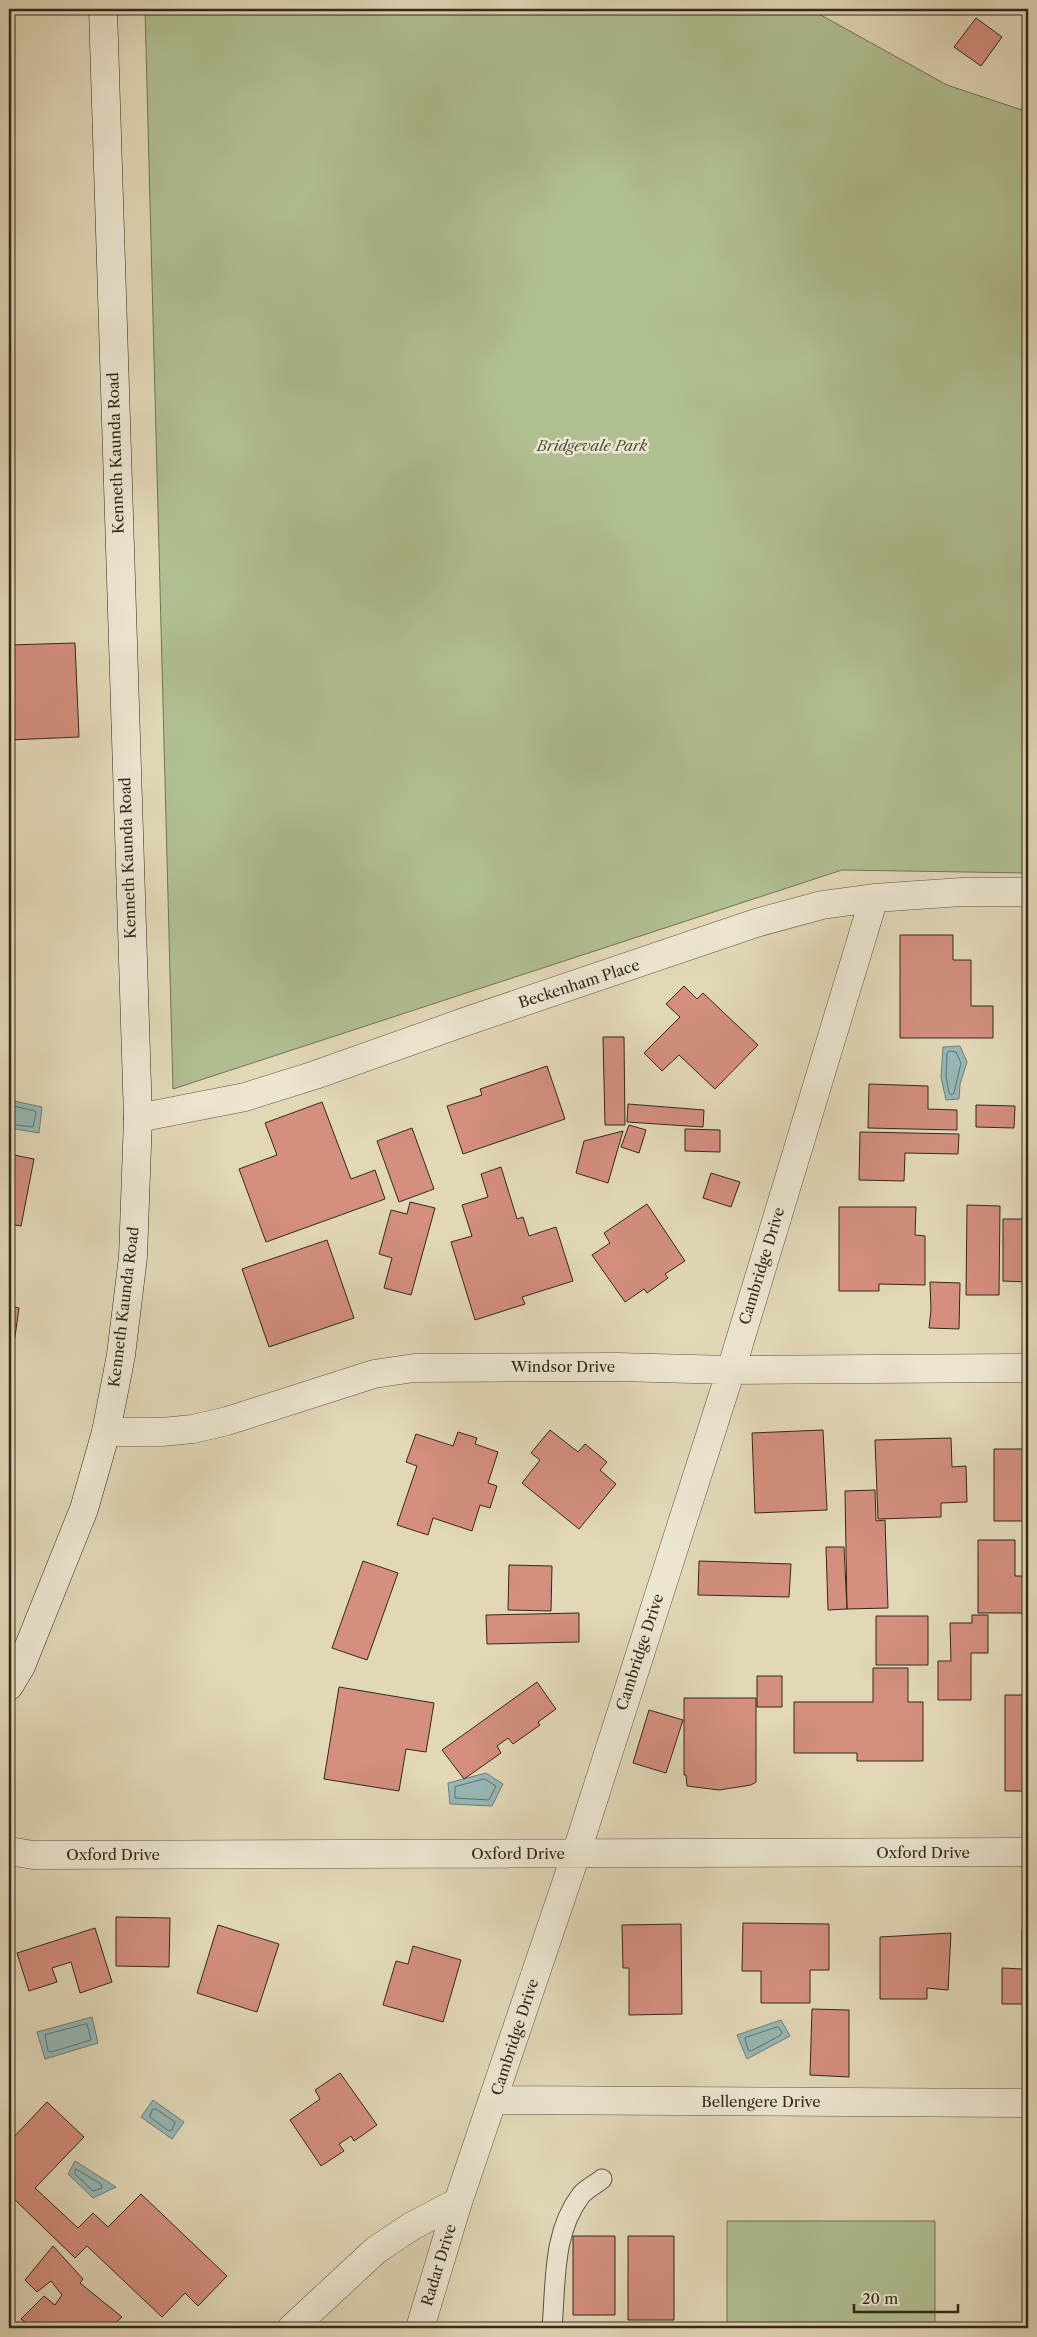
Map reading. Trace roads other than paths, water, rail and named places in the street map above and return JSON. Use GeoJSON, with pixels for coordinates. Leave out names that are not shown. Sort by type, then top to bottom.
{"type":"FeatureCollection","features":[{"type":"Feature","properties":{"kind":"street","name":"Kenneth Kaunda Road"},"geometry":{"type":"LineString","coordinates":[[13,1670],[84,1509],[106,1432],[121,1355],[133,1257],[138,1118],[106,162],[103,9]]}},
{"type":"Feature","properties":{"kind":"street","name":"Beckenham Place"},"geometry":{"type":"LineString","coordinates":[[138,1118],[245,1097],[315,1076],[467,1021],[756,923],[822,905],[874,898],[962,892],[1028,892]]}},
{"type":"Feature","properties":{"kind":"street","name":"Cambridge Drive"},"geometry":{"type":"LineString","coordinates":[[458,2202],[576,1854],[731,1370],[874,898]]}},
{"type":"Feature","properties":{"kind":"street","name":"Windsor Drive"},"geometry":{"type":"LineString","coordinates":[[106,1432],[162,1432],[193,1429],[227,1421],[374,1374],[400,1369],[616,1367],[731,1370],[1028,1368]]}},
{"type":"Feature","properties":{"kind":"street","name":"Oxford Drive"},"geometry":{"type":"LineString","coordinates":[[9,1851],[33,1855],[1028,1852]]}},
{"type":"Feature","properties":{"kind":"street","name":"Bellengere Drive"},"geometry":{"type":"LineString","coordinates":[[494,2100],[1028,2103]]}},
{"type":"Feature","properties":{"kind":"street"},"geometry":{"type":"LineString","coordinates":[[292,2328],[376,2250],[412,2226],[458,2202]]}},
{"type":"Feature","properties":{"kind":"street","name":"Radar Drive"},"geometry":{"type":"LineString","coordinates":[[420,2328],[458,2202]]}},
{"type":"Feature","properties":{"kind":"lane"},"geometry":{"type":"LineString","coordinates":[[552,2328],[559,2244],[567,2217],[582,2194],[602,2179]]}},
{"type":"Feature","properties":{"kind":"water"},"geometry":{"type":"Polygon","coordinates":[[[960,1046],[967,1062],[960,1084],[959,1099],[946,1100],[941,1077],[943,1047],[960,1046]]]}},
{"type":"Feature","properties":{"kind":"water"},"geometry":{"type":"Polygon","coordinates":[[[9,1100],[42,1107],[39,1133],[9,1128],[9,1100]]]}},
{"type":"Feature","properties":{"kind":"water"},"geometry":{"type":"Polygon","coordinates":[[[486,1773],[503,1784],[492,1806],[450,1804],[448,1783],[486,1773]]]}},
{"type":"Feature","properties":{"kind":"water"},"geometry":{"type":"Polygon","coordinates":[[[92,2017],[98,2043],[45,2059],[37,2032],[92,2017]]]}},
{"type":"Feature","properties":{"kind":"water"},"geometry":{"type":"Polygon","coordinates":[[[781,2020],[790,2036],[747,2059],[737,2035],[781,2020]]]}},
{"type":"Feature","properties":{"kind":"water"},"geometry":{"type":"Polygon","coordinates":[[[153,2100],[184,2122],[172,2139],[141,2117],[153,2100]]]}},
{"type":"Feature","properties":{"kind":"water"},"geometry":{"type":"Polygon","coordinates":[[[75,2161],[116,2187],[93,2198],[68,2174],[75,2161]]]}},
{"type":"Feature","properties":{"kind":"park label","name":"Bridgevale Park"},"geometry":{"type":"Point","coordinates":[592,446]}}]}
